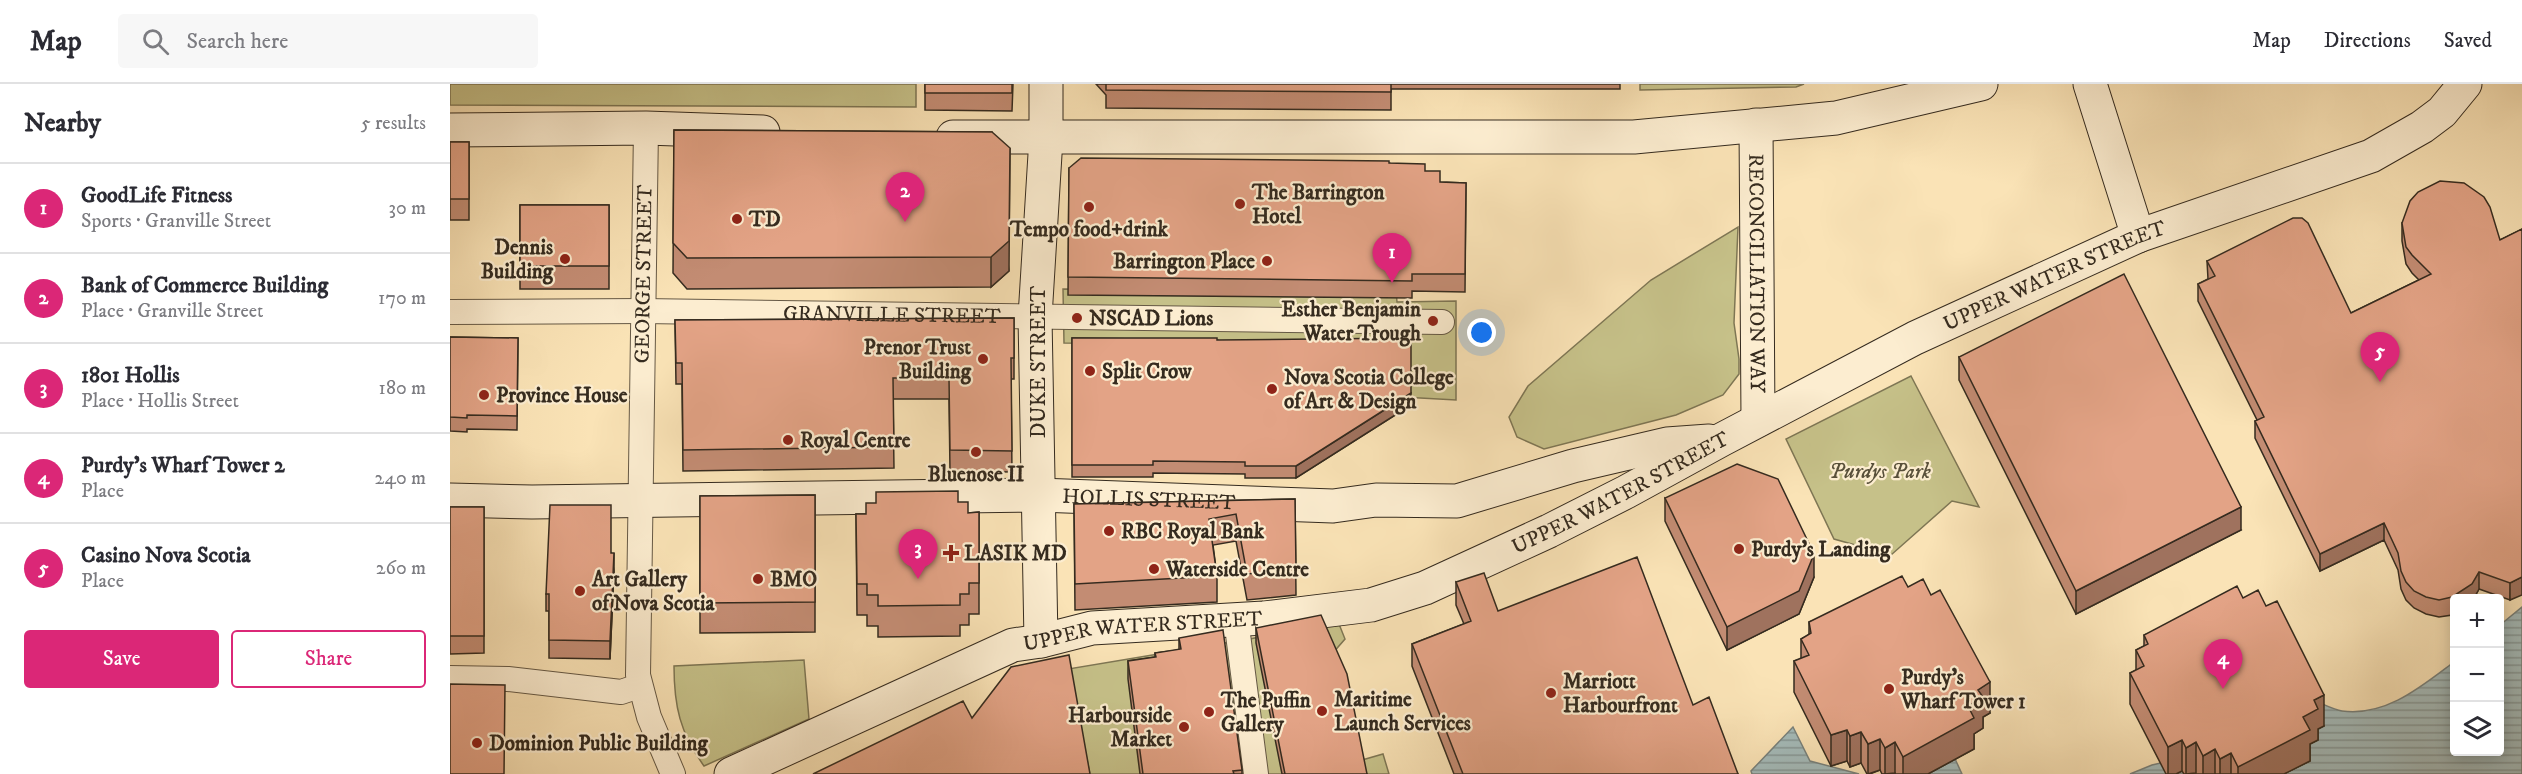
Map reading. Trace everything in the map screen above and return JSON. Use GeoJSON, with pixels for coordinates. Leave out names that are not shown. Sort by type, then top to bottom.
{"type":"FeatureCollection","features":[{"type":"Feature","properties":{"kind":"street","name":"DUKE STREET"},"geometry":{"type":"LineString","coordinates":[[1041,641],[1035,317],[1046,138],[1046,84]]}},
{"type":"Feature","properties":{"kind":"street"},"geometry":{"type":"LineString","coordinates":[[921,137],[1634,137],[1836,118],[1981,84]]}},
{"type":"Feature","properties":{"kind":"street"},"geometry":{"type":"LineString","coordinates":[[2090,84],[2138,236]]}},
{"type":"Feature","properties":{"kind":"street","name":"UPPER WATER STREET"},"geometry":{"type":"LineString","coordinates":[[731,774],[1004,647],[1041,641],[1092,628],[1264,618],[1371,605],[1413,592],[1566,523],[1915,338],[2138,236],[2371,156],[2422,127],[2442,112],[2465,84]]}},
{"type":"Feature","properties":{"kind":"street","name":"RECONCILIATION WAY"},"geometry":{"type":"LineString","coordinates":[[1756,125],[1758,420]]}},
{"type":"Feature","properties":{"kind":"street"},"geometry":{"type":"LineString","coordinates":[[450,130],[645,128],[792,133]]}},
{"type":"Feature","properties":{"kind":"street","name":"GEORGE STREET"},"geometry":{"type":"LineString","coordinates":[[645,128],[639,686],[673,774]]}},
{"type":"Feature","properties":{"kind":"street","name":"GRANVILLE STREET"},"geometry":{"type":"LineString","coordinates":[[450,312],[643,311],[1442,322]]}},
{"type":"Feature","properties":{"kind":"street","name":"HOLLIS STREET"},"geometry":{"type":"LineString","coordinates":[[450,500],[1040,495],[1333,506],[1376,500],[1457,501],[1573,466],[1667,444],[1721,440]]}},
{"type":"Feature","properties":{"kind":"street"},"geometry":{"type":"LineString","coordinates":[[1236,619],[1256,774]]}},
{"type":"Feature","properties":{"kind":"street"},"geometry":{"type":"LineString","coordinates":[[450,678],[508,679],[621,692],[639,686]]}},
{"type":"Feature","properties":{"kind":"green space"},"geometry":{"type":"Polygon","coordinates":[[[450,84],[916,84],[916,107],[450,105],[450,84]]]}},
{"type":"Feature","properties":{"kind":"green space"},"geometry":{"type":"Polygon","coordinates":[[[1640,84],[1804,84],[1796,87],[1640,90],[1640,84]]]}},
{"type":"Feature","properties":{"kind":"green space"},"geometry":{"type":"Polygon","coordinates":[[[1738,227],[1734,323],[1739,374],[1723,395],[1676,415],[1544,449],[1517,437],[1509,417],[1528,386],[1651,280],[1738,227]]]}},
{"type":"Feature","properties":{"kind":"green space"},"geometry":{"type":"Polygon","coordinates":[[[1063,289],[1396,290],[1397,302],[1456,301],[1456,400],[1402,397],[1271,345],[1064,343],[1063,289]]]}},
{"type":"Feature","properties":{"kind":"green space","name":"Purdys Park"},"geometry":{"type":"Polygon","coordinates":[[[1911,376],[1979,507],[1952,501],[1891,555],[1834,539],[1786,439],[1911,376]]]}},
{"type":"Feature","properties":{"kind":"green space"},"geometry":{"type":"Polygon","coordinates":[[[1339,624],[1345,639],[1332,654],[1362,760],[1383,754],[1389,774],[1090,774],[1068,669],[1339,624]]]}},
{"type":"Feature","properties":{"kind":"green space"},"geometry":{"type":"Polygon","coordinates":[[[804,660],[809,719],[704,766],[689,742],[680,719],[675,694],[674,666],[804,660]]]}},
{"type":"Feature","properties":{"kind":"water"},"geometry":{"type":"Polygon","coordinates":[[[2522,607],[2522,774],[2130,774],[2152,765],[2230,747],[2320,703],[2339,710],[2358,712],[2374,709],[2416,690],[2450,665],[2450,756],[2504,756],[2504,622],[2522,607]]]}},
{"type":"Feature","properties":{"kind":"water"},"geometry":{"type":"Polygon","coordinates":[[[1793,727],[1810,761],[1859,774],[1752,774],[1751,771],[1793,727]]]}},
{"type":"Feature","properties":{"kind":"water"},"geometry":{"type":"Polygon","coordinates":[[[1950,748],[1962,774],[1906,774],[1950,748]]]}},
{"type":"Feature","properties":{"kind":"building"},"geometry":{"type":"Polygon","coordinates":[[[925,84],[1012,84],[1012,93],[925,93],[925,84]]]}},
{"type":"Feature","properties":{"kind":"building"},"geometry":{"type":"Polygon","coordinates":[[[1106,84],[1391,84],[1391,92],[1106,90],[1106,84]]]}},
{"type":"Feature","properties":{"kind":"building"},"geometry":{"type":"Polygon","coordinates":[[[674,130],[992,132],[1010,148],[1009,241],[991,257],[687,258],[673,243],[674,130]]]}},
{"type":"Feature","properties":{"kind":"building"},"geometry":{"type":"Polygon","coordinates":[[[450,142],[469,142],[469,199],[450,199],[450,142]]]}},
{"type":"Feature","properties":{"kind":"building","name":"Barrington Place"},"geometry":{"type":"Polygon","coordinates":[[[1081,158],[1389,161],[1389,163],[1425,164],[1425,171],[1440,171],[1440,182],[1466,183],[1465,274],[1412,274],[1412,281],[1068,277],[1069,168],[1081,158]]]}},
{"type":"Feature","properties":{"kind":"building"},"geometry":{"type":"Polygon","coordinates":[[[2440,181],[2464,183],[2484,197],[2490,207],[2500,240],[2522,229],[2522,577],[2510,583],[2479,572],[2472,584],[2457,594],[2450,594],[2450,597],[2439,600],[2414,591],[2406,582],[2401,571],[2398,553],[2384,523],[2320,554],[2255,421],[2264,417],[2198,284],[2215,276],[2207,261],[2293,218],[2302,218],[2308,223],[2351,313],[2431,274],[2406,247],[2402,223],[2410,201],[2418,192],[2440,181]]]}},
{"type":"Feature","properties":{"kind":"building","name":"Dennis Building"},"geometry":{"type":"Polygon","coordinates":[[[520,205],[609,205],[609,266],[520,266],[520,205]]]}},
{"type":"Feature","properties":{"kind":"building"},"geometry":{"type":"Polygon","coordinates":[[[2124,274],[2241,507],[2076,591],[1959,357],[2124,274]]]}},
{"type":"Feature","properties":{"kind":"building"},"geometry":{"type":"Polygon","coordinates":[[[1014,318],[1014,358],[1011,358],[1012,451],[950,450],[949,378],[893,378],[894,447],[683,450],[682,363],[676,363],[675,320],[1014,318]]]}},
{"type":"Feature","properties":{"kind":"building","name":"Province House"},"geometry":{"type":"Polygon","coordinates":[[[450,337],[518,338],[517,416],[450,417],[450,337]]]}},
{"type":"Feature","properties":{"kind":"building"},"geometry":{"type":"Polygon","coordinates":[[[1072,338],[1217,338],[1217,340],[1411,338],[1411,393],[1296,466],[1245,466],[1245,462],[1153,461],[1153,465],[1072,465],[1072,338]]]}},
{"type":"Feature","properties":{"kind":"building","name":"Purdy's Landing"},"geometry":{"type":"Polygon","coordinates":[[[1737,464],[1778,479],[1814,554],[1799,591],[1727,627],[1665,498],[1737,464]]]}},
{"type":"Feature","properties":{"kind":"building"},"geometry":{"type":"Polygon","coordinates":[[[958,491],[958,502],[968,502],[968,513],[979,512],[979,583],[969,583],[969,594],[960,594],[960,605],[878,606],[878,595],[867,595],[867,584],[857,584],[856,514],[866,514],[866,503],[876,503],[876,492],[958,491]]]}},
{"type":"Feature","properties":{"kind":"building","name":"BMO"},"geometry":{"type":"Polygon","coordinates":[[[815,495],[815,602],[700,603],[700,496],[815,495]]]}},
{"type":"Feature","properties":{"kind":"building"},"geometry":{"type":"Polygon","coordinates":[[[1295,499],[1296,569],[1247,574],[1236,514],[1209,519],[1217,576],[1075,584],[1074,504],[1295,499]]]}},
{"type":"Feature","properties":{"kind":"building","name":"Art Gallery of Nova Scotia"},"geometry":{"type":"Polygon","coordinates":[[[550,505],[611,505],[611,553],[614,553],[610,641],[549,640],[549,594],[546,594],[550,505]]]}},
{"type":"Feature","properties":{"kind":"building"},"geometry":{"type":"Polygon","coordinates":[[[450,507],[484,507],[484,636],[450,636],[450,507]]]}},
{"type":"Feature","properties":{"kind":"building","name":"Marriott Harbourfront"},"geometry":{"type":"Polygon","coordinates":[[[1637,557],[1693,705],[1709,697],[1738,774],[1463,774],[1412,644],[1471,621],[1456,582],[1484,573],[1498,611],[1637,557]]]}},
{"type":"Feature","properties":{"kind":"building","name":"Purdy's Wharf Tower 1"},"geometry":{"type":"Polygon","coordinates":[[[1902,576],[1908,587],[1923,579],[1931,595],[1940,590],[1990,682],[1978,690],[1983,697],[1968,706],[1974,718],[1903,757],[1895,742],[1885,748],[1880,739],[1868,744],[1861,732],[1850,736],[1847,730],[1831,735],[1794,661],[1809,655],[1801,639],[1811,633],[1809,622],[1902,576]]]}},
{"type":"Feature","properties":{"kind":"building"},"geometry":{"type":"Polygon","coordinates":[[[2237,586],[2243,598],[2258,590],[2266,606],[2277,601],[2324,695],[2314,700],[2318,709],[2303,717],[2310,730],[2238,767],[2231,753],[2220,759],[2215,749],[2203,756],[2196,742],[2186,748],[2182,740],[2168,747],[2130,673],[2144,666],[2136,650],[2148,644],[2144,635],[2237,586]]]}},
{"type":"Feature","properties":{"kind":"building"},"geometry":{"type":"Polygon","coordinates":[[[1321,615],[1347,674],[1367,774],[1285,774],[1256,628],[1321,615]]]}},
{"type":"Feature","properties":{"kind":"building","name":"Harbourside Market"},"geometry":{"type":"Polygon","coordinates":[[[1223,630],[1242,770],[1233,771],[1234,774],[1143,774],[1128,661],[1156,657],[1155,653],[1181,649],[1179,638],[1223,630]]]}},
{"type":"Feature","properties":{"kind":"building"},"geometry":{"type":"Polygon","coordinates":[[[1069,655],[1090,774],[813,774],[963,701],[972,718],[1011,667],[1069,655]]]}},
{"type":"Feature","properties":{"kind":"building","name":"Dominion Public Building"},"geometry":{"type":"Polygon","coordinates":[[[450,684],[505,685],[504,774],[450,774],[450,684]]]}},
{"type":"Feature","properties":{"kind":"place","name":"The Barrington Hotel"},"geometry":{"type":"Point","coordinates":[1240,204]}},
{"type":"Feature","properties":{"kind":"place","name":"Tempo food+drink"},"geometry":{"type":"Point","coordinates":[1089,207]}},
{"type":"Feature","properties":{"kind":"place","name":"TD"},"geometry":{"type":"Point","coordinates":[737,219]}},
{"type":"Feature","properties":{"kind":"place","name":"Bank of Commerce Building"},"geometry":{"type":"Point","coordinates":[905,222]}},
{"type":"Feature","properties":{"kind":"place","name":"Dennis Building"},"geometry":{"type":"Point","coordinates":[565,259]}},
{"type":"Feature","properties":{"kind":"place","name":"Barrington Place"},"geometry":{"type":"Point","coordinates":[1267,261]}},
{"type":"Feature","properties":{"kind":"place","name":"GoodLife Fitness"},"geometry":{"type":"Point","coordinates":[1392,283]}},
{"type":"Feature","properties":{"kind":"place","name":"NSCAD Lions"},"geometry":{"type":"Point","coordinates":[1077,318]}},
{"type":"Feature","properties":{"kind":"place","name":"Esther Benjamin Water Trough"},"geometry":{"type":"Point","coordinates":[1433,321]}},
{"type":"Feature","properties":{"kind":"place","name":"Prenor Trust Building"},"geometry":{"type":"Point","coordinates":[983,359]}},
{"type":"Feature","properties":{"kind":"place","name":"Split Crow"},"geometry":{"type":"Point","coordinates":[1090,371]}},
{"type":"Feature","properties":{"kind":"place","name":"Casino Nova Scotia"},"geometry":{"type":"Point","coordinates":[2380,382]}},
{"type":"Feature","properties":{"kind":"place","name":"Nova Scotia College of Art & Design"},"geometry":{"type":"Point","coordinates":[1272,389]}},
{"type":"Feature","properties":{"kind":"place","name":"Province House"},"geometry":{"type":"Point","coordinates":[484,395]}},
{"type":"Feature","properties":{"kind":"place","name":"Royal Centre"},"geometry":{"type":"Point","coordinates":[788,440]}},
{"type":"Feature","properties":{"kind":"place","name":"Bluenose II"},"geometry":{"type":"Point","coordinates":[976,452]}},
{"type":"Feature","properties":{"kind":"place","name":"RBC Royal Bank"},"geometry":{"type":"Point","coordinates":[1109,531]}},
{"type":"Feature","properties":{"kind":"place","name":"Purdy's Landing"},"geometry":{"type":"Point","coordinates":[1739,549]}},
{"type":"Feature","properties":{"kind":"place","name":"LASIK MD"},"geometry":{"type":"Point","coordinates":[951,553]}},
{"type":"Feature","properties":{"kind":"place","name":"Waterside Centre"},"geometry":{"type":"Point","coordinates":[1154,569]}},
{"type":"Feature","properties":{"kind":"place","name":"BMO"},"geometry":{"type":"Point","coordinates":[758,579]}},
{"type":"Feature","properties":{"kind":"place","name":"1801 Hollis"},"geometry":{"type":"Point","coordinates":[918,579]}},
{"type":"Feature","properties":{"kind":"place","name":"Art Gallery of Nova Scotia"},"geometry":{"type":"Point","coordinates":[580,591]}},
{"type":"Feature","properties":{"kind":"place","name":"Purdy's Wharf Tower 1"},"geometry":{"type":"Point","coordinates":[1889,689]}},
{"type":"Feature","properties":{"kind":"place","name":"Purdy's Wharf Tower 2"},"geometry":{"type":"Point","coordinates":[2223,689]}},
{"type":"Feature","properties":{"kind":"place","name":"Marriott Harbourfront"},"geometry":{"type":"Point","coordinates":[1551,693]}},
{"type":"Feature","properties":{"kind":"place","name":"Maritime Launch Services"},"geometry":{"type":"Point","coordinates":[1322,711]}},
{"type":"Feature","properties":{"kind":"place","name":"The Puffin Gallery"},"geometry":{"type":"Point","coordinates":[1209,712]}},
{"type":"Feature","properties":{"kind":"place","name":"Harbourside Market"},"geometry":{"type":"Point","coordinates":[1184,727]}},
{"type":"Feature","properties":{"kind":"place","name":"Dominion Public Building"},"geometry":{"type":"Point","coordinates":[477,743]}}]}
